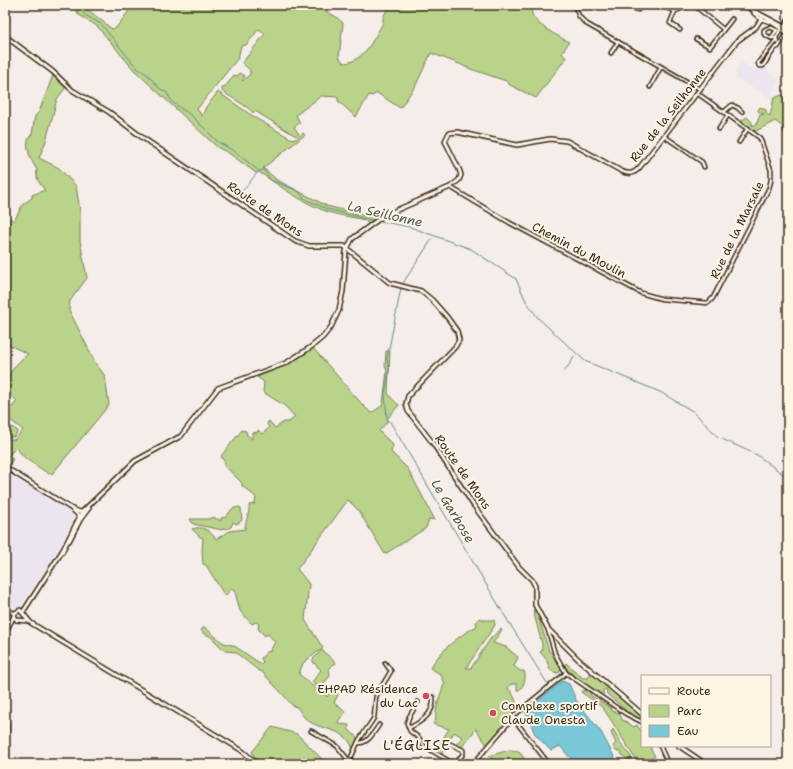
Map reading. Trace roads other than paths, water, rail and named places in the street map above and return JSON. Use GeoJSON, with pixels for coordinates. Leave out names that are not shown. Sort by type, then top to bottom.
{"type":"FeatureCollection","features":[{"type":"Feature","properties":{"kind":"street"},"geometry":{"type":"LineString","coordinates":[[574,5],[578,16],[583,21],[700,89]]}},
{"type":"Feature","properties":{"kind":"street"},"geometry":{"type":"LineString","coordinates":[[626,5],[638,10]]}},
{"type":"Feature","properties":{"kind":"street"},"geometry":{"type":"LineString","coordinates":[[658,5],[675,11],[694,5],[724,29]]}},
{"type":"Feature","properties":{"kind":"street"},"geometry":{"type":"LineString","coordinates":[[743,5],[784,30]]}},
{"type":"Feature","properties":{"kind":"street"},"geometry":{"type":"LineString","coordinates":[[675,11],[670,22],[680,30]]}},
{"type":"Feature","properties":{"kind":"street","name":"Rue de la Seilhonne"},"geometry":{"type":"LineString","coordinates":[[450,187],[457,182],[461,175],[446,144],[446,136],[451,132],[517,145],[550,139],[562,140],[572,143],[628,174],[633,173],[638,170],[737,41],[756,27],[762,17]]}},
{"type":"Feature","properties":{"kind":"street"},"geometry":{"type":"LineString","coordinates":[[696,39],[710,47],[732,19]]}},
{"type":"Feature","properties":{"kind":"street"},"geometry":{"type":"LineString","coordinates":[[784,30],[758,63],[759,66],[763,66],[781,41],[788,20]]}},
{"type":"Feature","properties":{"kind":"street"},"geometry":{"type":"LineString","coordinates":[[781,41],[764,34],[764,30],[769,27],[784,30]]}},
{"type":"Feature","properties":{"kind":"street"},"geometry":{"type":"LineString","coordinates":[[771,38],[784,30]]}},
{"type":"Feature","properties":{"kind":"street","name":"Route de Mons"},"geometry":{"type":"LineString","coordinates":[[5,36],[52,71],[72,90],[109,112],[150,142],[295,241],[309,246],[344,246],[390,283],[414,288],[424,293],[439,307],[457,331],[459,337],[458,343],[408,396],[406,404],[407,409],[474,506],[519,567],[532,580],[535,586],[535,605],[548,629],[552,645],[565,674]]}},
{"type":"Feature","properties":{"kind":"street"},"geometry":{"type":"LineString","coordinates":[[611,52],[618,42]]}},
{"type":"Feature","properties":{"kind":"street"},"geometry":{"type":"LineString","coordinates":[[650,87],[661,67]]}},
{"type":"Feature","properties":{"kind":"street","name":"Rue de la Marsale"},"geometry":{"type":"LineString","coordinates":[[697,93],[757,135],[763,144],[771,170],[771,180],[734,257],[710,302]]}},
{"type":"Feature","properties":{"kind":"street"},"geometry":{"type":"LineString","coordinates":[[724,112],[732,105],[742,112]]}},
{"type":"Feature","properties":{"kind":"street"},"geometry":{"type":"LineString","coordinates":[[719,129],[728,114]]}},
{"type":"Feature","properties":{"kind":"street"},"geometry":{"type":"LineString","coordinates":[[739,142],[748,128]]}},
{"type":"Feature","properties":{"kind":"street"},"geometry":{"type":"LineString","coordinates":[[664,136],[702,162],[704,167]]}},
{"type":"Feature","properties":{"kind":"street"},"geometry":{"type":"LineString","coordinates":[[5,633],[27,604],[62,552],[83,513],[135,461],[182,436],[218,388],[278,367],[300,355],[319,341],[330,327],[339,310],[343,291],[346,248],[352,239],[382,217],[450,187]]}},
{"type":"Feature","properties":{"kind":"street","name":"Chemin du Moulin"},"geometry":{"type":"LineString","coordinates":[[450,187],[516,227],[641,293],[662,299],[702,303],[710,302]]}},
{"type":"Feature","properties":{"kind":"street"},"geometry":{"type":"LineString","coordinates":[[5,467],[72,509],[83,513]]}},
{"type":"Feature","properties":{"kind":"street"},"geometry":{"type":"LineString","coordinates":[[72,509],[80,517]]}},
{"type":"Feature","properties":{"kind":"street"},"geometry":{"type":"LineString","coordinates":[[6,607],[241,750],[258,764]]}},
{"type":"Feature","properties":{"kind":"street","name":"Route de Mons"},"geometry":{"type":"LineString","coordinates":[[548,629],[641,713]]}},
{"type":"Feature","properties":{"kind":"street"},"geometry":{"type":"LineString","coordinates":[[552,645],[557,638]]}},
{"type":"Feature","properties":{"kind":"street"},"geometry":{"type":"LineString","coordinates":[[349,763],[358,743],[374,718],[376,696],[391,672],[385,663]]}},
{"type":"Feature","properties":{"kind":"street"},"geometry":{"type":"LineString","coordinates":[[473,764],[520,710],[565,674],[622,712],[641,722]]}},
{"type":"Feature","properties":{"kind":"street"},"geometry":{"type":"LineString","coordinates":[[408,728],[421,722],[427,716],[432,706],[433,697]]}},
{"type":"Feature","properties":{"kind":"street"},"geometry":{"type":"LineString","coordinates":[[408,728],[409,717],[418,702]]}},
{"type":"Feature","properties":{"kind":"street"},"geometry":{"type":"LineString","coordinates":[[5,711],[7,726],[5,745]]}},
{"type":"Feature","properties":{"kind":"street"},"geometry":{"type":"LineString","coordinates":[[513,718],[549,764]]}},
{"type":"Feature","properties":{"kind":"street"},"geometry":{"type":"LineString","coordinates":[[358,743],[362,743],[369,739],[379,725]]}},
{"type":"Feature","properties":{"kind":"street"},"geometry":{"type":"LineString","coordinates":[[408,728],[423,744],[447,762],[455,764],[463,754],[463,750],[450,744]]}},
{"type":"Feature","properties":{"kind":"street"},"geometry":{"type":"LineString","coordinates":[[311,730],[338,746],[349,763]]}},
{"type":"Feature","properties":{"kind":"street"},"geometry":{"type":"LineString","coordinates":[[660,747],[668,764]]}},
{"type":"Feature","properties":{"kind":"street"},"geometry":{"type":"LineString","coordinates":[[680,747],[706,764]]}},
{"type":"Feature","properties":{"kind":"water"},"geometry":{"type":"Polygon","coordinates":[[[562,681],[569,684],[576,700],[601,732],[618,764],[568,764],[571,759],[560,746],[551,751],[535,734],[525,711],[562,681]]]}},
{"type":"Feature","properties":{"kind":"waterway","name":"La Seillonne"},"geometry":{"type":"LineString","coordinates":[[76,5],[85,15],[101,24],[137,68],[147,74],[159,88],[167,93],[172,102],[192,116],[218,142],[234,151],[259,171],[264,170],[271,180],[298,191],[305,199],[327,209],[375,221]]}},
{"type":"Feature","properties":{"kind":"waterway"},"geometry":{"type":"LineString","coordinates":[[236,199],[257,173]]}},
{"type":"Feature","properties":{"kind":"waterway","name":"La Seillonne"},"geometry":{"type":"LineString","coordinates":[[378,221],[410,227],[471,249],[516,279],[526,301],[538,318],[585,361],[660,392],[694,412],[718,437]]}},
{"type":"Feature","properties":{"kind":"waterway","name":"Le Garbose"},"geometry":{"type":"LineString","coordinates":[[403,283],[432,239]]}},
{"type":"Feature","properties":{"kind":"waterway","name":"Le Garbose"},"geometry":{"type":"LineString","coordinates":[[387,418],[385,394],[389,370],[387,359],[401,288]]}},
{"type":"Feature","properties":{"kind":"waterway"},"geometry":{"type":"LineString","coordinates":[[564,372],[575,356]]}},
{"type":"Feature","properties":{"kind":"waterway","name":"Le Garbose"},"geometry":{"type":"LineString","coordinates":[[389,420],[502,611]]}},
{"type":"Feature","properties":{"kind":"waterway","name":"La Seillonne"},"geometry":{"type":"LineString","coordinates":[[722,439],[757,455],[788,478]]}},
{"type":"Feature","properties":{"kind":"waterway","name":"Le Garbose"},"geometry":{"type":"LineString","coordinates":[[503,613],[547,683]]}},
{"type":"Feature","properties":{"kind":"place","name":"EHPAD Résidence du Lac"},"geometry":{"type":"Point","coordinates":[426,696]}},
{"type":"Feature","properties":{"kind":"place","name":"Complexe sportif Claude Onesta"},"geometry":{"type":"Point","coordinates":[493,713]}},
{"type":"Feature","properties":{"kind":"district","name":"L'ÉGLISE"},"geometry":{"type":"Point","coordinates":[417,745]}}]}
